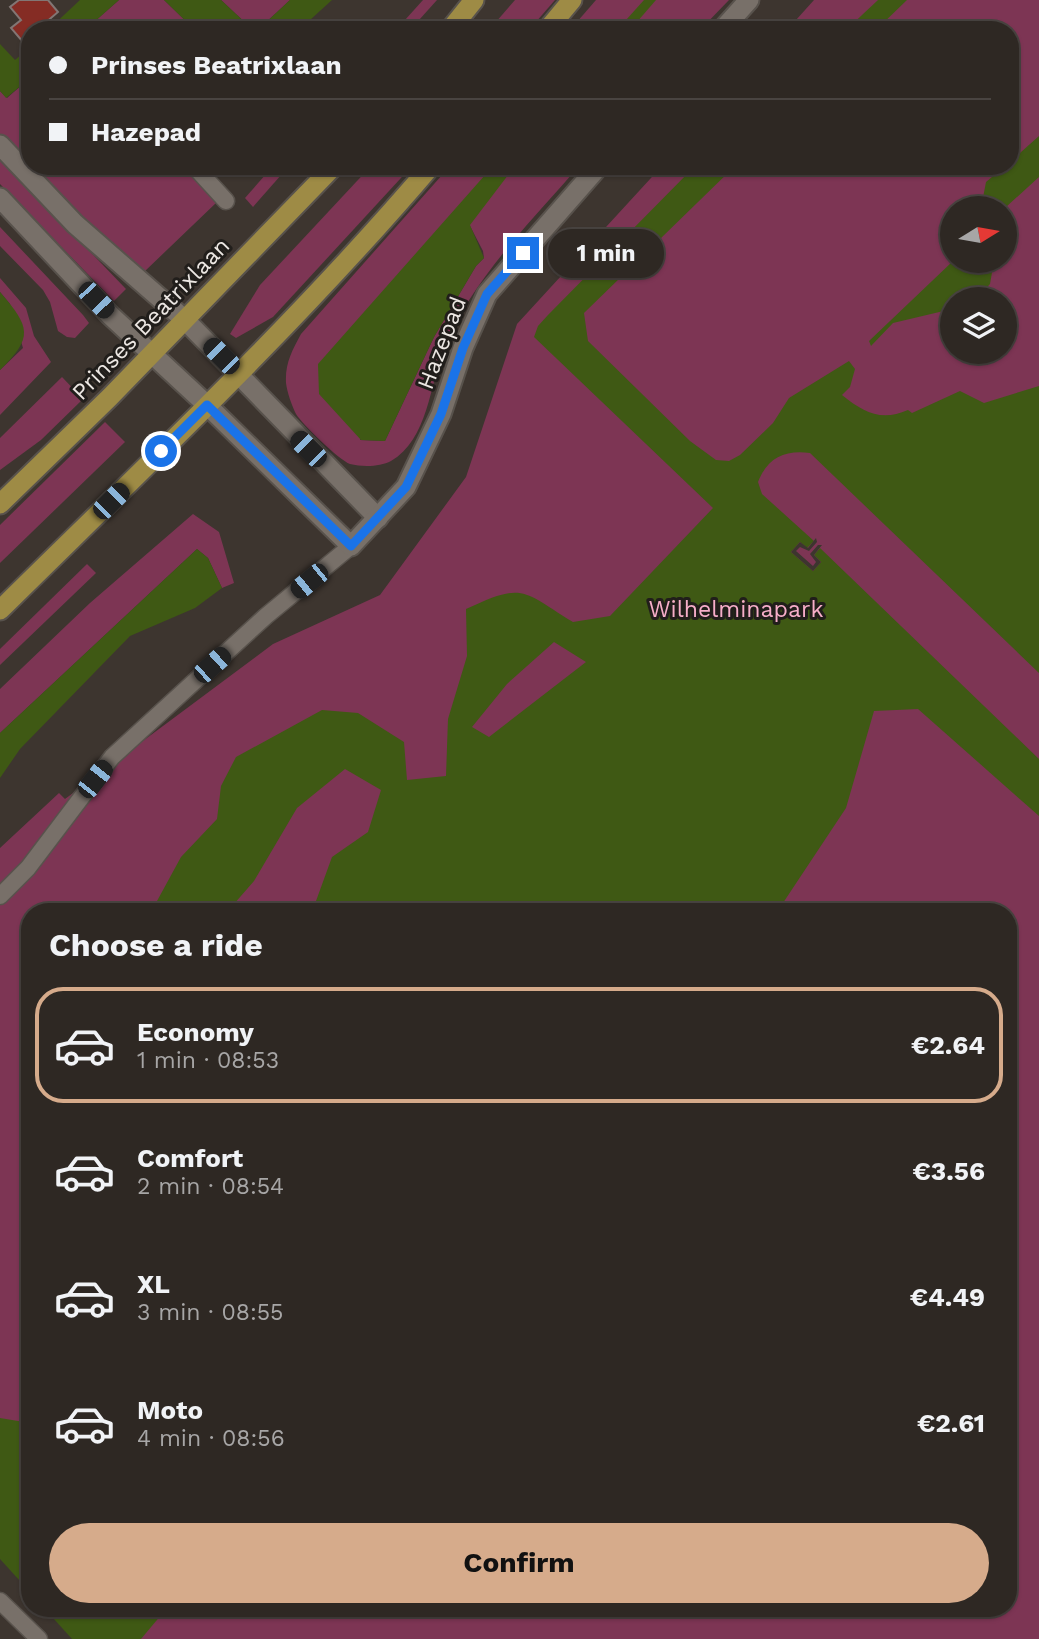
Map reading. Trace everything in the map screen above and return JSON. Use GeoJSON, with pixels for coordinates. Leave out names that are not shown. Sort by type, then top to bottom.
{"type":"FeatureCollection","features":[{"type":"Feature","properties":{"kind":"main road"},"geometry":{"type":"LineString","coordinates":[[457,21],[474,0]]}},
{"type":"Feature","properties":{"kind":"main road"},"geometry":{"type":"LineString","coordinates":[[554,21],[572,0]]}},
{"type":"Feature","properties":{"kind":"main road","name":"Prinses Beatrixlaan"},"geometry":{"type":"LineString","coordinates":[[0,504],[151,355],[325,175]]}},
{"type":"Feature","properties":{"kind":"main road"},"geometry":{"type":"LineString","coordinates":[[0,610],[239,375],[359,250],[423,175]]}},
{"type":"Feature","properties":{"kind":"street"},"geometry":{"type":"LineString","coordinates":[[730,21],[749,0]]}},
{"type":"Feature","properties":{"kind":"street"},"geometry":{"type":"LineString","coordinates":[[0,145],[21,167]]}},
{"type":"Feature","properties":{"kind":"street"},"geometry":{"type":"LineString","coordinates":[[29,175],[102,250],[185,320],[378,518]]}},
{"type":"Feature","properties":{"kind":"street","name":"Hazepad"},"geometry":{"type":"LineString","coordinates":[[351,546],[406,487],[441,414],[463,348],[487,294],[591,175]]}},
{"type":"Feature","properties":{"kind":"street"},"geometry":{"type":"LineString","coordinates":[[0,198],[151,355],[207,405],[351,546]]}},
{"type":"Feature","properties":{"kind":"lane"},"geometry":{"type":"LineString","coordinates":[[202,175],[226,201]]}},
{"type":"Feature","properties":{"kind":"lane"},"geometry":{"type":"LineString","coordinates":[[0,896],[28,868],[112,757],[266,616],[351,546]]}},
{"type":"Feature","properties":{"kind":"lane"},"geometry":{"type":"LineString","coordinates":[[0,1601],[39,1639]]}},
{"type":"Feature","properties":{"kind":"green space"},"geometry":{"type":"Polygon","coordinates":[[[119,0],[164,0],[186,21],[95,21],[119,0]]]}},
{"type":"Feature","properties":{"kind":"green space"},"geometry":{"type":"Polygon","coordinates":[[[221,0],[290,0],[267,21],[243,21],[221,0]]]}},
{"type":"Feature","properties":{"kind":"green space"},"geometry":{"type":"Polygon","coordinates":[[[423,0],[437,0],[418,21],[404,21],[423,0]]]}},
{"type":"Feature","properties":{"kind":"green space"},"geometry":{"type":"Polygon","coordinates":[[[515,0],[555,0],[537,21],[497,21],[515,0]]]}},
{"type":"Feature","properties":{"kind":"green space"},"geometry":{"type":"Polygon","coordinates":[[[596,0],[729,0],[709,21],[578,21],[596,0]]]}},
{"type":"Feature","properties":{"kind":"green space","name":"Wilhelminapark"},"geometry":{"type":"Polygon","coordinates":[[[814,0],[1039,0],[1039,1639],[87,1639],[69,1617],[1017,1617],[1017,903],[21,903],[21,1560],[0,1536],[0,848],[59,793],[65,799],[273,644],[380,595],[466,477],[517,324],[654,175],[1019,175],[1019,21],[795,21],[814,0]]]}},
{"type":"Feature","properties":{"kind":"green space"},"geometry":{"type":"Polygon","coordinates":[[[21,86],[21,157],[0,136],[0,91],[7,98],[21,86]]]}},
{"type":"Feature","properties":{"kind":"green space"},"geometry":{"type":"Polygon","coordinates":[[[0,158],[126,289],[114,301],[0,184],[0,158]]]}},
{"type":"Feature","properties":{"kind":"green space"},"geometry":{"type":"Polygon","coordinates":[[[38,175],[199,175],[196,178],[217,202],[144,272],[106,244],[38,175]]]}},
{"type":"Feature","properties":{"kind":"green space"},"geometry":{"type":"Polygon","coordinates":[[[265,175],[281,175],[253,207],[245,198],[265,175]]]}},
{"type":"Feature","properties":{"kind":"green space"},"geometry":{"type":"Polygon","coordinates":[[[363,175],[404,175],[273,317],[236,338],[230,334],[260,285],[363,175]]]}},
{"type":"Feature","properties":{"kind":"green space"},"geometry":{"type":"Polygon","coordinates":[[[442,175],[571,175],[522,230],[470,298],[444,348],[420,426],[413,440],[391,461],[371,466],[350,464],[305,425],[296,414],[287,391],[286,376],[290,357],[301,334],[442,175]],[[470,226],[360,440],[385,441],[434,337],[476,266],[484,258],[470,226]]]}},
{"type":"Feature","properties":{"kind":"green space"},"geometry":{"type":"Polygon","coordinates":[[[0,227],[89,323],[75,338],[67,337],[58,331],[50,302],[43,290],[0,246],[0,227]]]}},
{"type":"Feature","properties":{"kind":"green space"},"geometry":{"type":"Polygon","coordinates":[[[0,278],[26,308],[34,336],[51,362],[0,415],[0,370],[23,348],[10,304],[0,292],[0,278]]]}},
{"type":"Feature","properties":{"kind":"green space"},"geometry":{"type":"Polygon","coordinates":[[[62,377],[83,399],[41,440],[0,470],[0,438],[62,377]]]}},
{"type":"Feature","properties":{"kind":"green space"},"geometry":{"type":"Polygon","coordinates":[[[105,422],[125,442],[0,563],[0,525],[105,422]]]}},
{"type":"Feature","properties":{"kind":"green space"},"geometry":{"type":"Polygon","coordinates":[[[193,514],[219,532],[234,583],[222,588],[208,558],[197,549],[0,733],[0,689],[90,603],[193,514]]]}},
{"type":"Feature","properties":{"kind":"green space"},"geometry":{"type":"Polygon","coordinates":[[[87,564],[96,573],[0,665],[0,649],[87,564]]]}},
{"type":"Feature","properties":{"kind":"shaded area"},"geometry":{"type":"Polygon","coordinates":[[[80,0],[119,0],[95,21],[58,21],[80,0]]]}},
{"type":"Feature","properties":{"kind":"shaded area"},"geometry":{"type":"Polygon","coordinates":[[[164,0],[221,0],[243,21],[186,21],[164,0]]]}},
{"type":"Feature","properties":{"kind":"shaded area"},"geometry":{"type":"Polygon","coordinates":[[[290,0],[332,0],[309,21],[267,21],[290,0]]]}},
{"type":"Feature","properties":{"kind":"shaded area"},"geometry":{"type":"Polygon","coordinates":[[[644,0],[656,0],[638,21],[625,21],[644,0]]]}},
{"type":"Feature","properties":{"kind":"shaded area"},"geometry":{"type":"Polygon","coordinates":[[[878,0],[907,0],[885,21],[856,21],[878,0]]]}},
{"type":"Feature","properties":{"kind":"shaded area"},"geometry":{"type":"Polygon","coordinates":[[[0,44],[15,60],[21,55],[21,86],[6,98],[0,91],[0,44]]]}},
{"type":"Feature","properties":{"kind":"shaded area"},"geometry":{"type":"Polygon","coordinates":[[[1039,136],[1039,177],[1017,197],[983,196],[986,182],[994,175],[1019,175],[1019,154],[1039,136]]]}},
{"type":"Feature","properties":{"kind":"shaded area"},"geometry":{"type":"Polygon","coordinates":[[[485,175],[508,175],[470,225],[484,258],[476,266],[434,337],[385,441],[361,440],[319,394],[318,364],[485,175]]]}},
{"type":"Feature","properties":{"kind":"shaded area"},"geometry":{"type":"Polygon","coordinates":[[[686,175],[726,175],[584,313],[588,341],[690,441],[716,460],[729,461],[740,455],[773,423],[789,398],[849,361],[855,369],[850,387],[842,395],[857,406],[881,415],[908,410],[912,413],[960,391],[984,403],[1039,386],[1039,673],[810,453],[785,454],[778,457],[767,466],[758,482],[762,494],[814,541],[807,548],[800,542],[791,552],[813,571],[821,562],[814,555],[820,548],[1039,759],[1039,816],[918,709],[874,711],[846,808],[783,903],[315,903],[332,857],[368,832],[381,790],[345,769],[297,808],[254,881],[235,903],[156,903],[181,857],[217,819],[221,786],[236,757],[322,710],[358,713],[404,742],[407,780],[446,776],[448,719],[467,656],[466,609],[500,595],[522,593],[573,622],[610,616],[713,508],[534,337],[538,326],[686,175]],[[554,642],[507,684],[472,727],[489,737],[586,662],[554,642]]]}},
{"type":"Feature","properties":{"kind":"shaded area"},"geometry":{"type":"Polygon","coordinates":[[[940,273],[992,273],[987,287],[940,287],[940,312],[893,323],[871,346],[869,341],[940,273]]]}},
{"type":"Feature","properties":{"kind":"shaded area"},"geometry":{"type":"Polygon","coordinates":[[[0,292],[17,314],[24,332],[19,349],[0,370],[0,292]]]}},
{"type":"Feature","properties":{"kind":"shaded area"},"geometry":{"type":"Polygon","coordinates":[[[197,549],[208,558],[222,588],[195,608],[130,636],[20,749],[0,778],[0,733],[197,549]]]}},
{"type":"Feature","properties":{"kind":"shaded area"},"geometry":{"type":"Polygon","coordinates":[[[0,1418],[21,1422],[21,1582],[0,1559],[0,1418]]]}},
{"type":"Feature","properties":{"kind":"shaded area"},"geometry":{"type":"Polygon","coordinates":[[[52,1617],[159,1617],[141,1639],[72,1639],[52,1617]]]}},
{"type":"Feature","properties":{"kind":"pier"},"geometry":{"type":"Polygon","coordinates":[[[816,538],[817,542],[809,551],[800,547],[796,551],[813,566],[816,562],[810,554],[818,545],[822,545],[814,555],[821,562],[813,571],[791,552],[800,542],[808,548],[816,538]]]}},
{"type":"Feature","properties":{"kind":"building"},"geometry":{"type":"Polygon","coordinates":[[[19,0],[48,0],[58,12],[48,21],[21,21],[21,40],[11,28],[21,20],[10,7],[19,0]]]}},
{"type":"Feature","properties":{"kind":"route"},"geometry":{"type":"LineString","coordinates":[[161,451],[207,405],[351,546],[406,487],[441,414],[463,348],[487,294],[523,253]]}}]}
